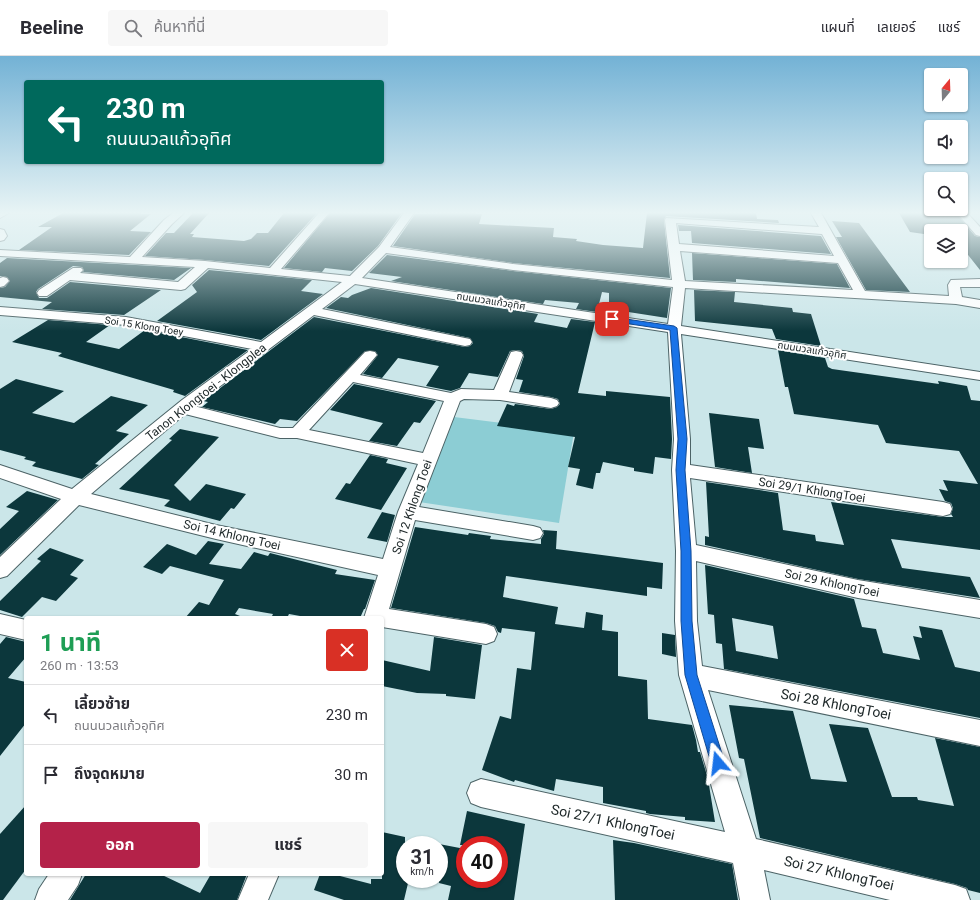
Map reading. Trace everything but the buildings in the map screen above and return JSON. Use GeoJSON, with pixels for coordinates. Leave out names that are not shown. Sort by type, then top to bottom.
{"type":"FeatureCollection","features":[{"type":"Feature","properties":{"kind":"street"},"geometry":{"type":"LineString","coordinates":[[133,260],[140,252]]}},
{"type":"Feature","properties":{"kind":"street"},"geometry":{"type":"LineString","coordinates":[[274,270],[289,252]]}},
{"type":"Feature","properties":{"kind":"street","name":"Tanon Klongtoei - Klongplea"},"geometry":{"type":"LineString","coordinates":[[0,570],[75,497],[182,408],[353,280],[380,252]]}},
{"type":"Feature","properties":{"kind":"street"},"geometry":{"type":"LineString","coordinates":[[407,252],[513,267],[679,284],[956,300],[980,304]]}},
{"type":"Feature","properties":{"kind":"street"},"geometry":{"type":"LineString","coordinates":[[674,252],[679,284],[674,328],[682,439],[681,470],[686,551],[686,621],[691,675],[745,851],[755,900]]}},
{"type":"Feature","properties":{"kind":"street"},"geometry":{"type":"LineString","coordinates":[[743,252],[842,260]]}},
{"type":"Feature","properties":{"kind":"street"},"geometry":{"type":"LineString","coordinates":[[838,252],[861,294]]}},
{"type":"Feature","properties":{"kind":"street","name":"ถนนนวลแก้วอุทิศ"},"geometry":{"type":"LineString","coordinates":[[0,253],[205,264],[274,270],[353,280],[674,328],[980,376]]}},
{"type":"Feature","properties":{"kind":"street"},"geometry":{"type":"LineString","coordinates":[[43,293],[94,258]]}},
{"type":"Feature","properties":{"kind":"street"},"geometry":{"type":"LineString","coordinates":[[68,276],[181,286],[205,264]]}},
{"type":"Feature","properties":{"kind":"street"},"geometry":{"type":"LineString","coordinates":[[956,300],[955,283],[980,283]]}},
{"type":"Feature","properties":{"kind":"street","name":"Soi 15 Klong Toey"},"geometry":{"type":"LineString","coordinates":[[0,311],[126,321],[264,347]]}},
{"type":"Feature","properties":{"kind":"street"},"geometry":{"type":"LineString","coordinates":[[313,311],[465,342]]}},
{"type":"Feature","properties":{"kind":"street"},"geometry":{"type":"LineString","coordinates":[[288,433],[350,377],[370,355]]}},
{"type":"Feature","properties":{"kind":"street"},"geometry":{"type":"LineString","coordinates":[[500,395],[516,355]]}},
{"type":"Feature","properties":{"kind":"street"},"geometry":{"type":"LineString","coordinates":[[350,377],[453,398],[461,394],[500,395],[551,403]]}},
{"type":"Feature","properties":{"kind":"street","name":"Soi 12 Khlong Toei"},"geometry":{"type":"LineString","coordinates":[[375,616],[408,512],[453,398]]}},
{"type":"Feature","properties":{"kind":"street"},"geometry":{"type":"LineString","coordinates":[[182,408],[288,433],[428,460]]}},
{"type":"Feature","properties":{"kind":"street","name":"Soi 29/1 KhlongToei"},"geometry":{"type":"LineString","coordinates":[[681,470],[943,509]]}},
{"type":"Feature","properties":{"kind":"street","name":"Soi 14 Khlong Toei"},"geometry":{"type":"LineString","coordinates":[[0,471],[75,497],[216,532],[390,569]]}},
{"type":"Feature","properties":{"kind":"street"},"geometry":{"type":"LineString","coordinates":[[408,512],[533,533]]}},
{"type":"Feature","properties":{"kind":"street","name":"Soi 29 KhlongToei"},"geometry":{"type":"LineString","coordinates":[[686,551],[858,589],[980,610]]}},
{"type":"Feature","properties":{"kind":"street"},"geometry":{"type":"LineString","coordinates":[[384,618],[486,634]]}},
{"type":"Feature","properties":{"kind":"street"},"geometry":{"type":"LineString","coordinates":[[0,624],[24,630]]}},
{"type":"Feature","properties":{"kind":"street","name":"Soi 28 KhlongToei"},"geometry":{"type":"LineString","coordinates":[[691,675],[980,734]]}},
{"type":"Feature","properties":{"kind":"street","name":"Soi 27/1 KhlongToei"},"geometry":{"type":"LineString","coordinates":[[481,793],[745,851]]}},
{"type":"Feature","properties":{"kind":"street","name":"Soi 27 KhlongToei"},"geometry":{"type":"LineString","coordinates":[[745,851],[955,900]]}},
{"type":"Feature","properties":{"kind":"street"},"geometry":{"type":"LineString","coordinates":[[50,900],[67,876]]}},
{"type":"Feature","properties":{"kind":"street"},"geometry":{"type":"LineString","coordinates":[[253,900],[263,876]]}},
{"type":"Feature","properties":{"kind":"shaded area"},"geometry":{"type":"Polygon","coordinates":[[[454,417],[574,432],[559,523],[419,502],[454,417]]]}},
{"type":"Feature","properties":{"kind":"route"},"geometry":{"type":"LineString","coordinates":[[612,319],[674,328],[682,439],[681,470],[686,551],[686,621],[691,675],[718,763]]}}]}
